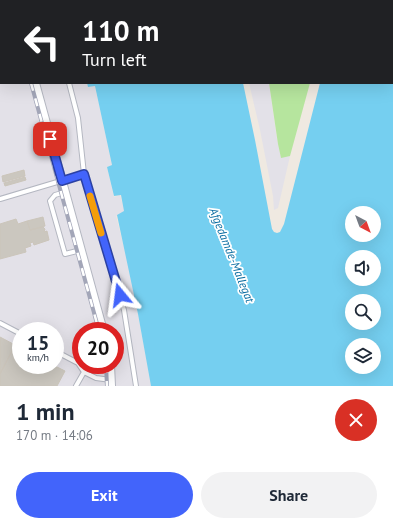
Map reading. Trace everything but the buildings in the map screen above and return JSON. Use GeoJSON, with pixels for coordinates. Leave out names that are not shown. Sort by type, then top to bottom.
{"type":"FeatureCollection","features":[{"type":"Feature","properties":{"kind":"street"},"geometry":{"type":"LineString","coordinates":[[35,84],[101,322]]}},
{"type":"Feature","properties":{"kind":"lane"},"geometry":{"type":"LineString","coordinates":[[69,84],[78,118],[84,174],[124,310],[136,386]]}},
{"type":"Feature","properties":{"kind":"lane"},"geometry":{"type":"LineString","coordinates":[[0,199],[84,174]]}},
{"type":"Feature","properties":{"kind":"lane"},"geometry":{"type":"LineString","coordinates":[[65,192],[56,196],[50,201],[65,254],[81,250]]}},
{"type":"Feature","properties":{"kind":"lane"},"geometry":{"type":"LineString","coordinates":[[0,323],[12,329]]}},
{"type":"Feature","properties":{"kind":"lane"},"geometry":{"type":"LineString","coordinates":[[76,386],[83,374]]}},
{"type":"Feature","properties":{"kind":"lane"},"geometry":{"type":"LineString","coordinates":[[88,374],[112,383]]}},
{"type":"Feature","properties":{"kind":"shaded area"},"geometry":{"type":"Polygon","coordinates":[[[0,84],[87,84],[88,87],[95,86],[112,165],[107,167],[114,197],[120,195],[125,212],[116,216],[131,274],[151,386],[0,386],[0,84]]]}},
{"type":"Feature","properties":{"kind":"shaded area"},"geometry":{"type":"Polygon","coordinates":[[[249,84],[269,84],[281,157],[290,156],[278,208],[274,210],[273,196],[249,84]]]}},
{"type":"Feature","properties":{"kind":"green space"},"geometry":{"type":"Polygon","coordinates":[[[269,84],[310,84],[290,156],[281,158],[269,84]]]}},
{"type":"Feature","properties":{"kind":"water","name":"Afgedamde-Mallegat"},"geometry":{"type":"Polygon","coordinates":[[[87,84],[243,84],[272,229],[274,232],[280,232],[284,224],[320,84],[393,84],[393,386],[151,386],[138,314],[117,215],[124,211],[121,195],[114,196],[107,167],[112,165],[95,86],[88,87],[87,84]]]}},
{"type":"Feature","properties":{"kind":"railway"},"geometry":{"type":"LineString","coordinates":[[31,84],[97,322]]}},
{"type":"Feature","properties":{"kind":"railway"},"geometry":{"type":"LineString","coordinates":[[106,374],[107,386]]}},
{"type":"Feature","properties":{"kind":"slow traffic"},"geometry":{"type":"LineString","coordinates":[[90,196],[101,233]]}},
{"type":"Feature","properties":{"kind":"route"},"geometry":{"type":"LineString","coordinates":[[50,139],[62,181],[84,174],[120,295]]}}]}
